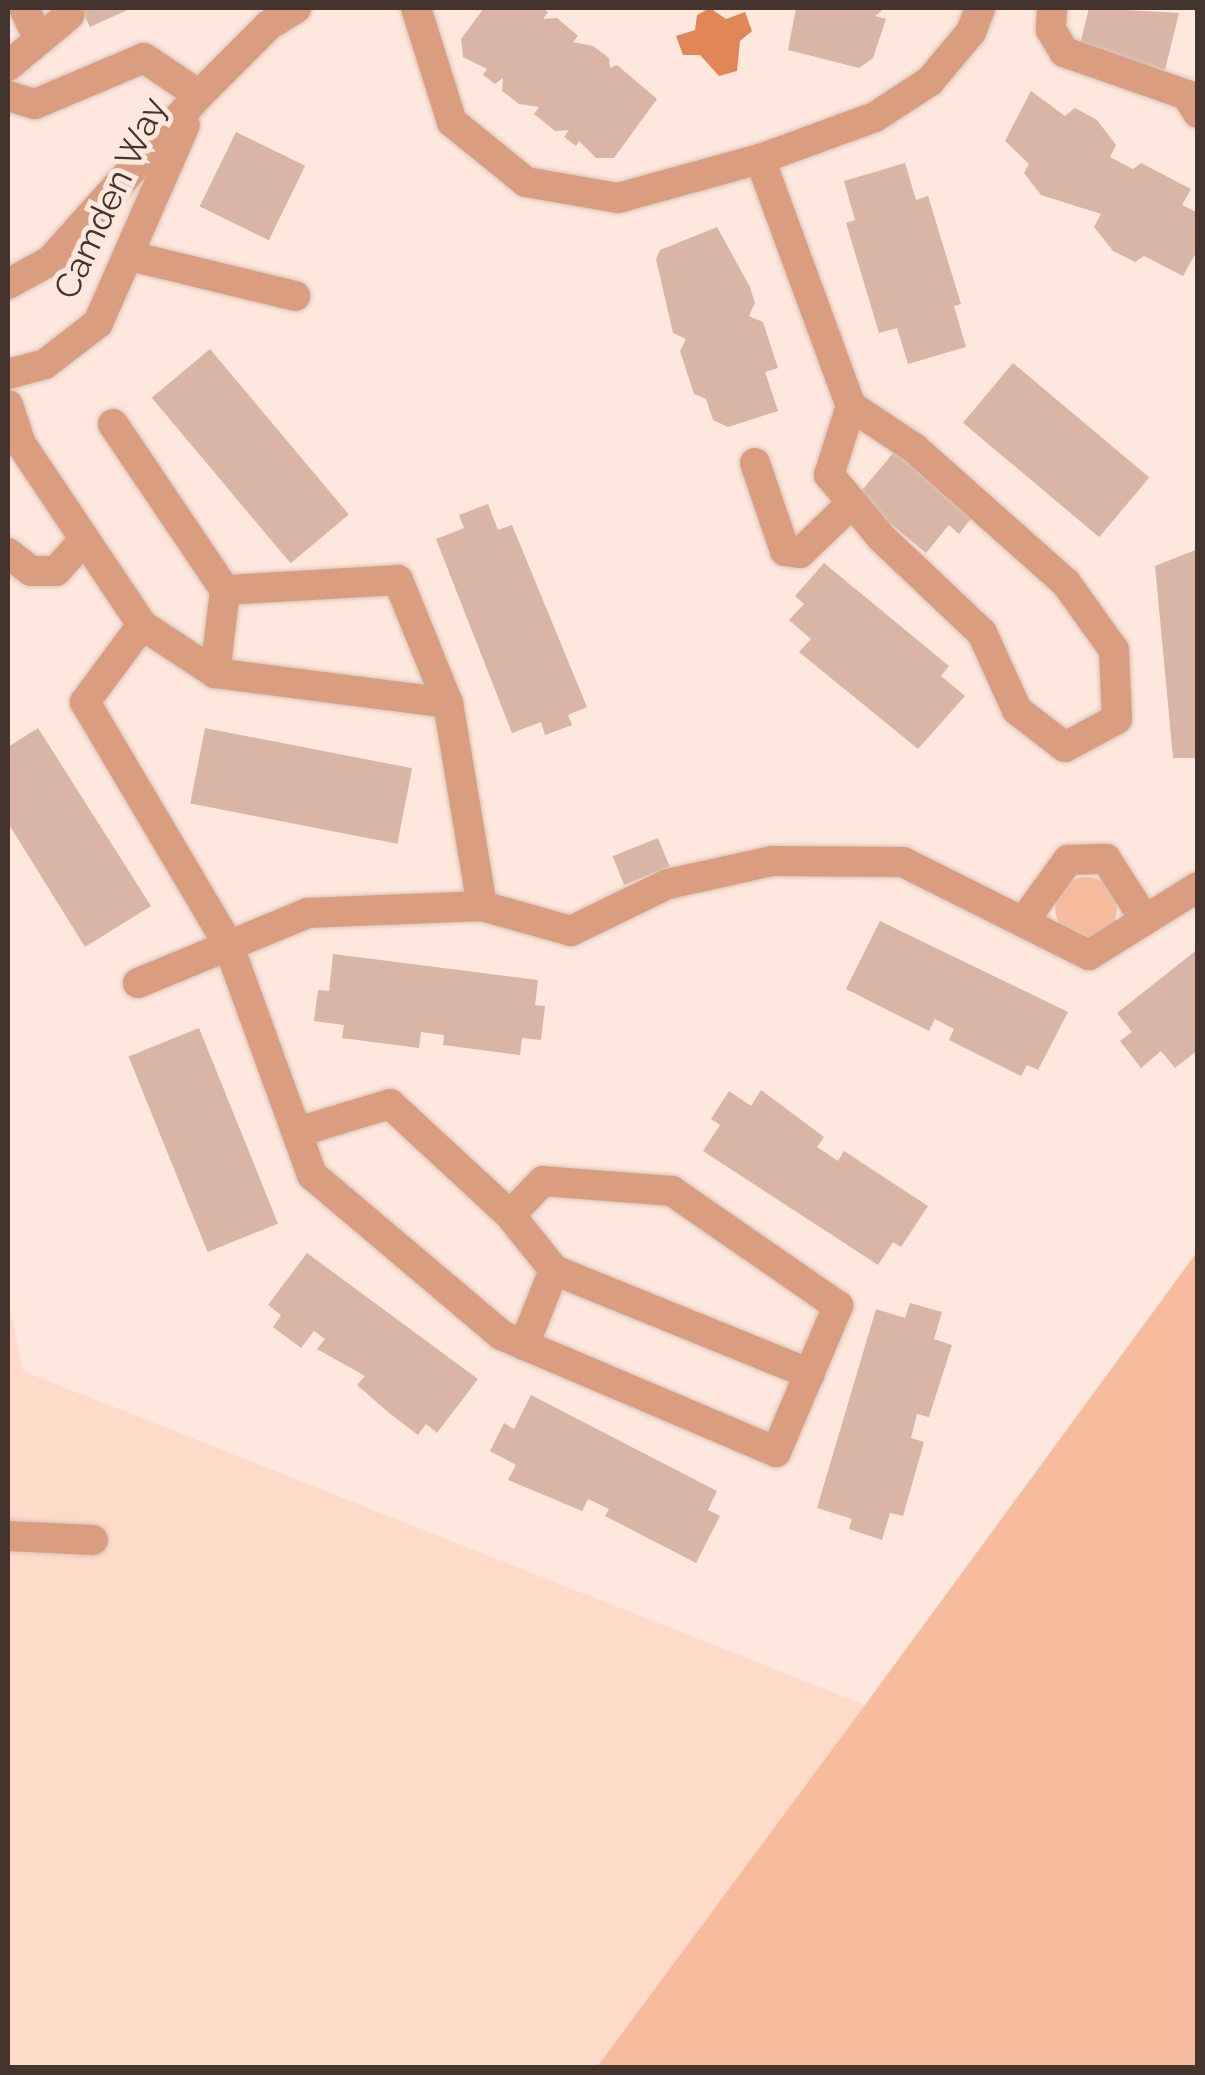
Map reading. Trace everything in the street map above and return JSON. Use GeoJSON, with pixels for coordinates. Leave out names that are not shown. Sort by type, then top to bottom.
{"type":"FeatureCollection","features":[{"type":"Feature","properties":{"kind":"street"},"geometry":{"type":"LineString","coordinates":[[24,8],[39,40]]}},
{"type":"Feature","properties":{"kind":"street"},"geometry":{"type":"LineString","coordinates":[[8,96],[36,104],[144,58],[199,95],[296,8]]}},
{"type":"Feature","properties":{"kind":"street"},"geometry":{"type":"LineString","coordinates":[[416,8],[452,122],[526,182],[618,198],[760,159],[875,117],[930,81],[971,32],[980,8]]}},
{"type":"Feature","properties":{"kind":"street"},"geometry":{"type":"LineString","coordinates":[[1052,8],[1051,30],[1064,52],[1187,94],[1198,113]]}},
{"type":"Feature","properties":{"kind":"street"},"geometry":{"type":"LineString","coordinates":[[8,66],[70,14]]}},
{"type":"Feature","properties":{"kind":"street","name":"Camden Way"},"geometry":{"type":"LineString","coordinates":[[8,374],[45,364],[98,322],[199,95]]}},
{"type":"Feature","properties":{"kind":"street","name":"Camden Way"},"geometry":{"type":"LineString","coordinates":[[8,284],[50,261],[199,95]]}},
{"type":"Feature","properties":{"kind":"street"},"geometry":{"type":"LineString","coordinates":[[760,159],[851,406],[914,448],[1066,583],[1114,650],[1116,719],[1065,746],[1017,710],[982,633],[852,503],[829,474],[851,406]]}},
{"type":"Feature","properties":{"kind":"street"},"geometry":{"type":"LineString","coordinates":[[130,256],[295,296]]}},
{"type":"Feature","properties":{"kind":"street"},"geometry":{"type":"LineString","coordinates":[[8,405],[20,470],[84,540],[142,624],[215,673],[448,703]]}},
{"type":"Feature","properties":{"kind":"street"},"geometry":{"type":"LineString","coordinates":[[113,424],[225,590],[215,673]]}},
{"type":"Feature","properties":{"kind":"street"},"geometry":{"type":"LineString","coordinates":[[755,462],[785,551],[800,553],[852,503]]}},
{"type":"Feature","properties":{"kind":"street"},"geometry":{"type":"LineString","coordinates":[[8,552],[31,571],[56,570],[84,540]]}},
{"type":"Feature","properties":{"kind":"street"},"geometry":{"type":"LineString","coordinates":[[225,590],[398,580],[448,703],[482,906]]}},
{"type":"Feature","properties":{"kind":"street"},"geometry":{"type":"LineString","coordinates":[[142,624],[86,702],[228,944],[312,1175],[502,1335],[776,1452],[838,1306],[672,1191],[543,1180],[510,1216]]}},
{"type":"Feature","properties":{"kind":"street"},"geometry":{"type":"LineString","coordinates":[[1023,922],[1068,860],[1106,859],[1145,920]]}},
{"type":"Feature","properties":{"kind":"street"},"geometry":{"type":"LineString","coordinates":[[138,983],[308,913],[482,906],[571,931],[668,884],[772,861],[904,862],[1089,955],[1198,887]]}},
{"type":"Feature","properties":{"kind":"street"},"geometry":{"type":"LineString","coordinates":[[296,1132],[390,1104],[510,1216],[554,1270],[810,1374]]}},
{"type":"Feature","properties":{"kind":"street"},"geometry":{"type":"LineString","coordinates":[[524,1345],[554,1270]]}},
{"type":"Feature","properties":{"kind":"street"},"geometry":{"type":"LineString","coordinates":[[8,1536],[93,1540]]}},
{"type":"Feature","properties":{"kind":"shaded area"},"geometry":{"type":"Polygon","coordinates":[[[710,8],[726,19],[745,12],[752,31],[740,41],[737,71],[719,76],[700,55],[683,55],[676,36],[695,30],[697,15],[710,8]]]}},
{"type":"Feature","properties":{"kind":"shaded area"},"geometry":{"type":"Polygon","coordinates":[[[1086,877],[1108,886],[1117,908],[1108,930],[1086,939],[1064,930],[1055,908],[1064,886],[1086,877]]]}},
{"type":"Feature","properties":{"kind":"shaded area"},"geometry":{"type":"Polygon","coordinates":[[[1197,1252],[1197,2067],[597,2067],[865,1705],[1197,1252]]]}},
{"type":"Feature","properties":{"kind":"shaded area"},"geometry":{"type":"Polygon","coordinates":[[[8,1300],[23,1371],[865,1705],[597,2067],[8,2067],[8,1300]]]}},
{"type":"Feature","properties":{"kind":"building"},"geometry":{"type":"Polygon","coordinates":[[[81,8],[132,8],[90,27],[81,8]]]}},
{"type":"Feature","properties":{"kind":"building"},"geometry":{"type":"Polygon","coordinates":[[[484,8],[542,8],[548,12],[543,19],[557,18],[578,36],[573,42],[593,46],[609,58],[610,68],[617,65],[657,99],[614,158],[596,158],[579,141],[576,146],[564,137],[569,130],[555,131],[534,114],[539,107],[519,104],[502,91],[503,78],[495,84],[483,75],[487,69],[463,57],[461,39],[484,8]]]}},
{"type":"Feature","properties":{"kind":"building"},"geometry":{"type":"Polygon","coordinates":[[[796,8],[885,8],[875,16],[886,19],[873,58],[859,68],[788,50],[796,8]]]}},
{"type":"Feature","properties":{"kind":"building"},"geometry":{"type":"Polygon","coordinates":[[[1089,8],[1179,13],[1165,70],[1079,48],[1089,8]]]}},
{"type":"Feature","properties":{"kind":"building"},"geometry":{"type":"Polygon","coordinates":[[[1031,91],[1065,116],[1075,108],[1097,120],[1116,145],[1110,157],[1133,169],[1141,163],[1191,189],[1182,205],[1198,213],[1198,249],[1183,276],[1144,256],[1135,262],[1113,251],[1094,227],[1101,214],[1041,195],[1024,173],[1029,164],[1005,141],[1031,91]]]}},
{"type":"Feature","properties":{"kind":"building"},"geometry":{"type":"Polygon","coordinates":[[[236,132],[305,166],[269,240],[200,207],[236,132]]]}},
{"type":"Feature","properties":{"kind":"building"},"geometry":{"type":"Polygon","coordinates":[[[905,163],[916,200],[928,196],[961,304],[954,306],[966,347],[908,364],[897,328],[879,333],[846,223],[855,220],[844,181],[905,163]]]}},
{"type":"Feature","properties":{"kind":"building"},"geometry":{"type":"Polygon","coordinates":[[[717,227],[750,287],[755,303],[749,316],[763,322],[778,368],[765,372],[778,411],[728,427],[713,420],[706,399],[694,394],[680,351],[686,339],[673,333],[656,259],[660,250],[717,227]]]}},
{"type":"Feature","properties":{"kind":"building"},"geometry":{"type":"Polygon","coordinates":[[[210,349],[349,514],[291,563],[152,398],[210,349]]]}},
{"type":"Feature","properties":{"kind":"building"},"geometry":{"type":"Polygon","coordinates":[[[1013,363],[1149,477],[1099,537],[963,423],[1013,363]]]}},
{"type":"Feature","properties":{"kind":"building"},"geometry":{"type":"Polygon","coordinates":[[[895,451],[973,516],[959,534],[949,525],[926,553],[857,496],[895,451]]]}},
{"type":"Feature","properties":{"kind":"building"},"geometry":{"type":"Polygon","coordinates":[[[488,504],[498,530],[512,525],[587,707],[568,715],[572,725],[545,735],[541,722],[512,733],[436,539],[464,528],[459,515],[488,504]]]}},
{"type":"Feature","properties":{"kind":"building"},"geometry":{"type":"Polygon","coordinates":[[[1198,549],[1198,758],[1173,758],[1155,566],[1198,549]]]}},
{"type":"Feature","properties":{"kind":"building"},"geometry":{"type":"Polygon","coordinates":[[[824,563],[949,666],[941,676],[965,696],[918,749],[799,652],[811,639],[789,620],[804,604],[795,596],[824,563]]]}},
{"type":"Feature","properties":{"kind":"building"},"geometry":{"type":"Polygon","coordinates":[[[38,728],[151,906],[85,947],[8,823],[8,747],[38,728]]]}},
{"type":"Feature","properties":{"kind":"building"},"geometry":{"type":"Polygon","coordinates":[[[205,728],[412,768],[397,844],[190,804],[205,728]]]}},
{"type":"Feature","properties":{"kind":"building"},"geometry":{"type":"Polygon","coordinates":[[[658,838],[670,867],[624,885],[613,856],[658,838]]]}},
{"type":"Feature","properties":{"kind":"building"},"geometry":{"type":"Polygon","coordinates":[[[880,921],[1068,1012],[1038,1070],[1027,1065],[1021,1076],[949,1040],[954,1029],[935,1019],[929,1031],[846,989],[880,921]]]}},
{"type":"Feature","properties":{"kind":"building"},"geometry":{"type":"Polygon","coordinates":[[[1198,949],[1198,1050],[1175,1068],[1161,1051],[1141,1068],[1120,1041],[1132,1032],[1117,1013],[1198,949]]]}},
{"type":"Feature","properties":{"kind":"building"},"geometry":{"type":"Polygon","coordinates":[[[333,954],[538,980],[535,1005],[545,1006],[541,1040],[522,1038],[520,1055],[443,1045],[444,1035],[421,1032],[419,1048],[342,1038],[344,1025],[314,1021],[318,990],[329,991],[333,954]]]}},
{"type":"Feature","properties":{"kind":"building"},"geometry":{"type":"Polygon","coordinates":[[[199,1028],[278,1224],[208,1252],[129,1056],[199,1028]]]}},
{"type":"Feature","properties":{"kind":"building"},"geometry":{"type":"Polygon","coordinates":[[[761,1090],[824,1137],[817,1147],[838,1161],[844,1151],[928,1206],[901,1247],[893,1242],[878,1265],[703,1151],[720,1125],[711,1119],[729,1091],[751,1106],[761,1090]]]}},
{"type":"Feature","properties":{"kind":"building"},"geometry":{"type":"Polygon","coordinates":[[[307,1253],[478,1379],[437,1433],[426,1424],[418,1435],[388,1412],[357,1385],[365,1376],[317,1349],[325,1339],[314,1331],[301,1348],[273,1327],[281,1315],[268,1305],[307,1253]]]}},
{"type":"Feature","properties":{"kind":"building"},"geometry":{"type":"Polygon","coordinates":[[[910,1303],[942,1312],[934,1339],[952,1345],[929,1417],[917,1414],[911,1438],[924,1442],[903,1516],[890,1513],[882,1540],[849,1529],[852,1519],[817,1508],[876,1309],[905,1318],[910,1303]]]}},
{"type":"Feature","properties":{"kind":"building"},"geometry":{"type":"Polygon","coordinates":[[[531,1395],[717,1491],[708,1510],[720,1516],[696,1563],[605,1516],[609,1509],[588,1499],[582,1511],[508,1480],[516,1465],[490,1451],[504,1423],[514,1429],[531,1395]]]}}]}
